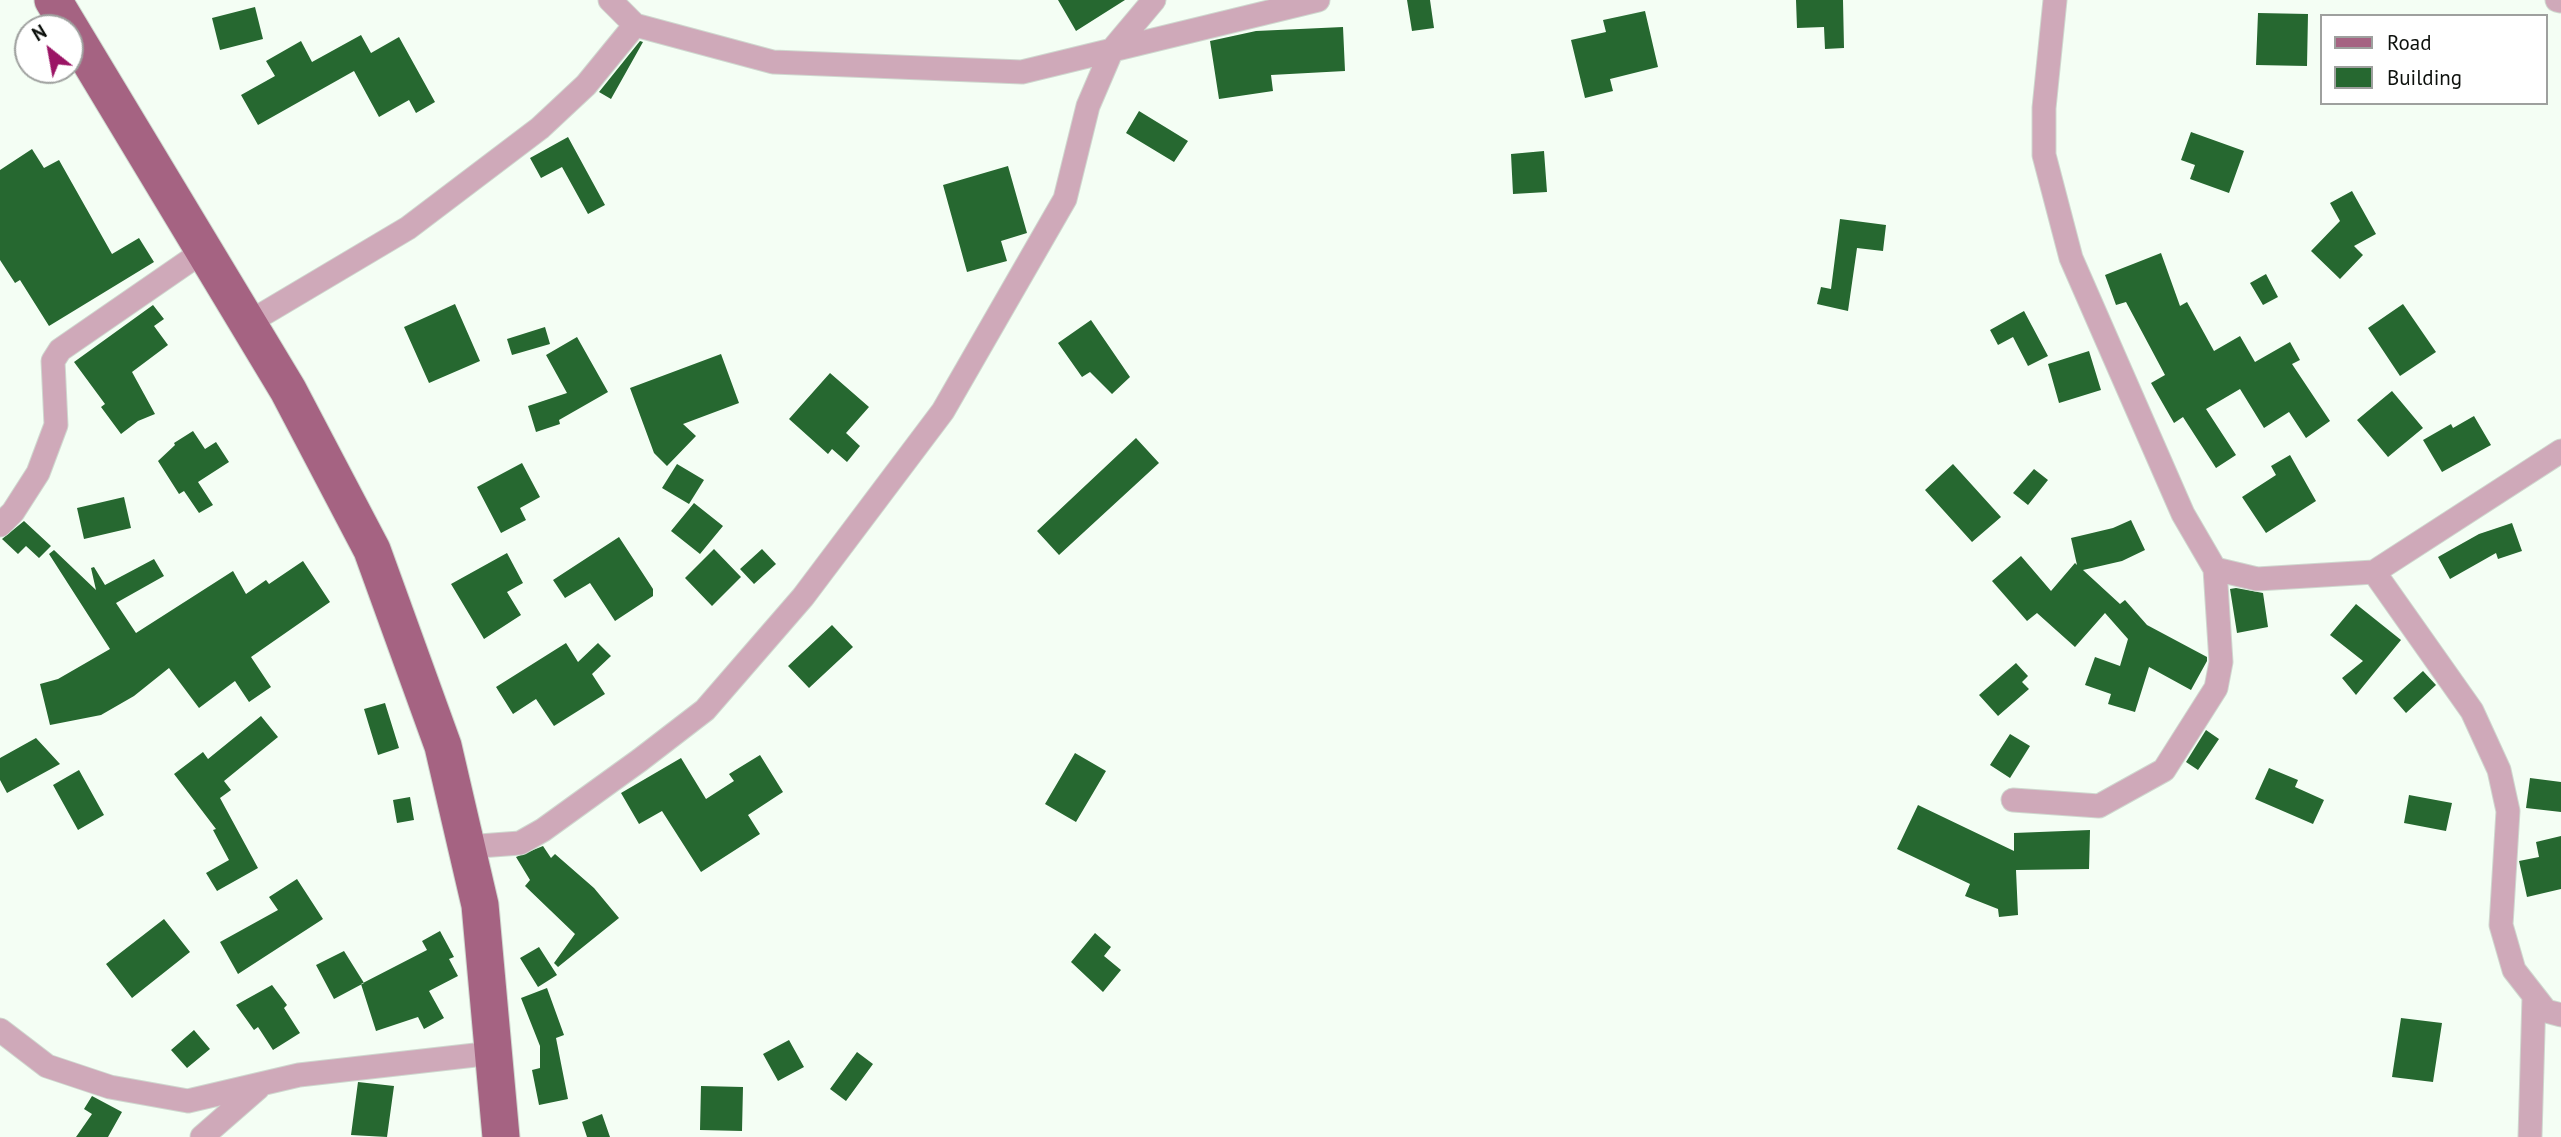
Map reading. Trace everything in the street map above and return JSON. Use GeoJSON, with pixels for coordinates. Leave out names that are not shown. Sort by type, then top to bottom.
{"type":"FeatureCollection","features":[{"type":"Feature","properties":{"kind":"main road"},"geometry":{"type":"LineString","coordinates":[[53,0],[288,390],[372,550],[443,747],[480,905],[501,1137]]}},
{"type":"Feature","properties":{"kind":"street"},"geometry":{"type":"LineString","coordinates":[[610,0],[635,26],[773,62],[1022,72],[1318,0]]}},
{"type":"Feature","properties":{"kind":"street"},"geometry":{"type":"LineString","coordinates":[[466,847],[520,843],[640,760],[705,710],[803,597],[943,411],[1065,199],[1088,106],[1112,50],[1154,0]]}},
{"type":"Feature","properties":{"kind":"street"},"geometry":{"type":"LineString","coordinates":[[2013,800],[2099,806],[2164,770],[2216,688],[2221,662],[2215,569],[2177,502],[2071,258],[2044,155],[2044,108],[2054,0]]}},
{"type":"Feature","properties":{"kind":"street"},"geometry":{"type":"LineString","coordinates":[[248,323],[408,228],[540,128],[586,85],[635,26]]}},
{"type":"Feature","properties":{"kind":"street"},"geometry":{"type":"LineString","coordinates":[[0,525],[13,512],[38,473],[56,425],[53,361],[61,349],[205,250]]}},
{"type":"Feature","properties":{"kind":"street"},"geometry":{"type":"LineString","coordinates":[[2215,569],[2257,579],[2374,572],[2561,451]]}},
{"type":"Feature","properties":{"kind":"street"},"geometry":{"type":"LineString","coordinates":[[2374,572],[2472,710],[2499,770],[2508,811],[2501,925],[2514,970],[2546,1011],[2561,1015]]}},
{"type":"Feature","properties":{"kind":"street"},"geometry":{"type":"LineString","coordinates":[[2530,1137],[2534,996]]}},
{"type":"Feature","properties":{"kind":"street"},"geometry":{"type":"LineString","coordinates":[[0,1030],[47,1066],[110,1087],[188,1101],[299,1075],[493,1053]]}},
{"type":"Feature","properties":{"kind":"street"},"geometry":{"type":"LineString","coordinates":[[202,1137],[261,1086]]}},
{"type":"Feature","properties":{"kind":"building"},"geometry":{"type":"Polygon","coordinates":[[[1058,0],[1125,0],[1076,31],[1058,0]]]}},
{"type":"Feature","properties":{"kind":"building"},"geometry":{"type":"Polygon","coordinates":[[[1407,0],[1430,0],[1434,28],[1412,31],[1407,0]]]}},
{"type":"Feature","properties":{"kind":"building"},"geometry":{"type":"Polygon","coordinates":[[[1796,0],[1843,0],[1844,48],[1825,49],[1824,27],[1797,28],[1796,0]]]}},
{"type":"Feature","properties":{"kind":"building"},"geometry":{"type":"Polygon","coordinates":[[[255,7],[263,39],[220,50],[212,18],[255,7]]]}},
{"type":"Feature","properties":{"kind":"building"},"geometry":{"type":"Polygon","coordinates":[[[1645,11],[1658,67],[1610,79],[1613,91],[1585,98],[1571,40],[1606,32],[1603,20],[1645,11]]]}},
{"type":"Feature","properties":{"kind":"building"},"geometry":{"type":"Polygon","coordinates":[[[2258,13],[2308,14],[2307,66],[2256,65],[2258,13]]]}},
{"type":"Feature","properties":{"kind":"building"},"geometry":{"type":"Polygon","coordinates":[[[1343,27],[1345,71],[1271,75],[1273,91],[1219,99],[1210,41],[1256,31],[1343,27]]]}},
{"type":"Feature","properties":{"kind":"building"},"geometry":{"type":"Polygon","coordinates":[[[361,35],[371,53],[399,37],[435,102],[416,113],[409,100],[379,117],[354,71],[258,125],[241,95],[275,76],[266,61],[301,41],[312,62],[361,35]]]}},
{"type":"Feature","properties":{"kind":"building"},"geometry":{"type":"Polygon","coordinates":[[[640,41],[643,42],[611,99],[599,92],[640,41]]]}},
{"type":"Feature","properties":{"kind":"building"},"geometry":{"type":"Polygon","coordinates":[[[1139,111],[1188,141],[1174,162],[1126,133],[1139,111]]]}},
{"type":"Feature","properties":{"kind":"building"},"geometry":{"type":"Polygon","coordinates":[[[2191,132],[2244,151],[2229,193],[2190,179],[2195,165],[2181,160],[2191,132]]]}},
{"type":"Feature","properties":{"kind":"building"},"geometry":{"type":"Polygon","coordinates":[[[568,137],[605,205],[588,214],[562,167],[541,178],[530,158],[568,137]]]}},
{"type":"Feature","properties":{"kind":"building"},"geometry":{"type":"Polygon","coordinates":[[[32,149],[44,168],[59,160],[112,254],[139,238],[154,262],[49,326],[20,280],[15,283],[0,260],[0,170],[32,149]]]}},
{"type":"Feature","properties":{"kind":"building"},"geometry":{"type":"Polygon","coordinates":[[[1544,151],[1547,192],[1513,194],[1511,154],[1544,151]]]}},
{"type":"Feature","properties":{"kind":"building"},"geometry":{"type":"Polygon","coordinates":[[[1008,166],[1027,233],[1001,241],[1007,261],[967,272],[943,185],[1008,166]]]}},
{"type":"Feature","properties":{"kind":"building"},"geometry":{"type":"Polygon","coordinates":[[[2352,191],[2376,234],[2354,246],[2363,255],[2340,279],[2311,251],[2340,221],[2330,203],[2352,191]]]}},
{"type":"Feature","properties":{"kind":"building"},"geometry":{"type":"Polygon","coordinates":[[[1840,219],[1886,225],[1883,251],[1857,248],[1848,311],[1817,304],[1821,287],[1831,289],[1840,219]]]}},
{"type":"Feature","properties":{"kind":"building"},"geometry":{"type":"Polygon","coordinates":[[[2161,253],[2180,306],[2187,302],[2214,351],[2240,336],[2255,362],[2290,342],[2300,360],[2292,364],[2330,421],[2306,438],[2289,412],[2264,428],[2240,389],[2206,409],[2236,455],[2216,468],[2183,417],[2174,423],[2151,383],[2165,375],[2126,302],[2116,305],[2105,275],[2161,253]]]}},
{"type":"Feature","properties":{"kind":"building"},"geometry":{"type":"Polygon","coordinates":[[[2266,274],[2278,297],[2263,305],[2250,283],[2266,274]]]}},
{"type":"Feature","properties":{"kind":"building"},"geometry":{"type":"Polygon","coordinates":[[[455,304],[480,361],[429,383],[404,327],[455,304]]]}},
{"type":"Feature","properties":{"kind":"building"},"geometry":{"type":"Polygon","coordinates":[[[2403,304],[2436,352],[2400,376],[2368,328],[2403,304]]]}},
{"type":"Feature","properties":{"kind":"building"},"geometry":{"type":"Polygon","coordinates":[[[153,305],[164,319],[154,326],[168,345],[132,372],[155,414],[138,421],[121,434],[101,407],[105,404],[74,362],[153,305]]]}},
{"type":"Feature","properties":{"kind":"building"},"geometry":{"type":"Polygon","coordinates":[[[2024,311],[2048,356],[2028,366],[2013,337],[1998,345],[1990,330],[2024,311]]]}},
{"type":"Feature","properties":{"kind":"building"},"geometry":{"type":"Polygon","coordinates":[[[1091,320],[1130,377],[1112,394],[1090,372],[1082,377],[1058,343],[1091,320]]]}},
{"type":"Feature","properties":{"kind":"building"},"geometry":{"type":"Polygon","coordinates":[[[545,327],[550,344],[512,355],[507,339],[545,327]]]}},
{"type":"Feature","properties":{"kind":"building"},"geometry":{"type":"Polygon","coordinates":[[[577,337],[608,392],[559,420],[560,424],[536,432],[528,406],[567,393],[546,355],[577,337]]]}},
{"type":"Feature","properties":{"kind":"building"},"geometry":{"type":"Polygon","coordinates":[[[2089,351],[2101,390],[2059,403],[2048,364],[2089,351]]]}},
{"type":"Feature","properties":{"kind":"building"},"geometry":{"type":"Polygon","coordinates":[[[721,354],[739,403],[683,424],[696,436],[667,466],[654,453],[630,388],[721,354]]]}},
{"type":"Feature","properties":{"kind":"building"},"geometry":{"type":"Polygon","coordinates":[[[830,373],[869,407],[846,433],[860,446],[847,462],[832,449],[828,454],[789,419],[830,373]]]}},
{"type":"Feature","properties":{"kind":"building"},"geometry":{"type":"Polygon","coordinates":[[[2392,391],[2423,428],[2388,457],[2357,420],[2392,391]]]}},
{"type":"Feature","properties":{"kind":"building"},"geometry":{"type":"Polygon","coordinates":[[[2474,416],[2491,445],[2442,472],[2423,440],[2451,424],[2453,428],[2474,416]]]}},
{"type":"Feature","properties":{"kind":"building"},"geometry":{"type":"Polygon","coordinates":[[[193,431],[205,449],[216,442],[229,462],[198,482],[213,505],[199,513],[184,491],[179,494],[158,461],[174,443],[193,431]]]}},
{"type":"Feature","properties":{"kind":"building"},"geometry":{"type":"Polygon","coordinates":[[[1136,438],[1159,463],[1059,555],[1037,531],[1136,438]]]}},
{"type":"Feature","properties":{"kind":"building"},"geometry":{"type":"Polygon","coordinates":[[[2290,455],[2316,501],[2266,533],[2242,497],[2276,475],[2271,466],[2290,455]]]}},
{"type":"Feature","properties":{"kind":"building"},"geometry":{"type":"Polygon","coordinates":[[[522,463],[540,497],[520,508],[526,520],[501,533],[477,487],[522,463]]]}},
{"type":"Feature","properties":{"kind":"building"},"geometry":{"type":"Polygon","coordinates":[[[677,464],[704,480],[689,504],[662,488],[677,464]]]}},
{"type":"Feature","properties":{"kind":"building"},"geometry":{"type":"Polygon","coordinates":[[[1953,464],[2001,517],[1972,542],[1925,490],[1953,464]]]}},
{"type":"Feature","properties":{"kind":"building"},"geometry":{"type":"Polygon","coordinates":[[[2034,469],[2048,480],[2028,505],[2013,493],[2034,469]]]}},
{"type":"Feature","properties":{"kind":"building"},"geometry":{"type":"Polygon","coordinates":[[[124,497],[131,528],[84,539],[77,508],[124,497]]]}},
{"type":"Feature","properties":{"kind":"building"},"geometry":{"type":"Polygon","coordinates":[[[694,503],[723,526],[700,554],[671,531],[694,503]]]}},
{"type":"Feature","properties":{"kind":"building"},"geometry":{"type":"Polygon","coordinates":[[[2131,520],[2145,550],[2122,561],[2083,570],[2120,604],[2125,600],[2147,625],[2207,657],[2191,690],[2149,667],[2135,712],[2108,704],[2111,694],[2085,685],[2095,657],[2120,666],[2128,639],[2105,613],[2075,647],[2037,613],[2027,621],[1992,581],[2021,556],[2051,591],[2075,563],[2077,565],[2071,538],[2113,528],[2131,520]]]}},
{"type":"Feature","properties":{"kind":"building"},"geometry":{"type":"Polygon","coordinates":[[[24,521],[51,546],[39,558],[26,546],[18,554],[2,539],[24,521]]]}},
{"type":"Feature","properties":{"kind":"building"},"geometry":{"type":"Polygon","coordinates":[[[2512,523],[2522,551],[2498,559],[2496,553],[2450,579],[2438,557],[2479,534],[2512,523]]]}},
{"type":"Feature","properties":{"kind":"building"},"geometry":{"type":"Polygon","coordinates":[[[619,537],[653,589],[653,596],[615,621],[590,583],[565,598],[553,580],[619,537]]]}},
{"type":"Feature","properties":{"kind":"building"},"geometry":{"type":"Polygon","coordinates":[[[714,549],[741,577],[712,606],[685,578],[714,549]]]}},
{"type":"Feature","properties":{"kind":"building"},"geometry":{"type":"Polygon","coordinates":[[[762,549],[776,564],[754,584],[740,569],[762,549]]]}},
{"type":"Feature","properties":{"kind":"building"},"geometry":{"type":"Polygon","coordinates":[[[54,550],[96,590],[91,568],[94,567],[105,585],[154,559],[164,576],[116,603],[136,633],[233,571],[246,594],[266,580],[269,584],[303,561],[330,602],[251,657],[271,687],[249,702],[235,681],[199,708],[169,668],[134,696],[101,715],[50,725],[40,684],[58,679],[110,649],[49,554],[54,550]]]}},
{"type":"Feature","properties":{"kind":"building"},"geometry":{"type":"Polygon","coordinates":[[[507,553],[523,583],[507,592],[521,615],[484,639],[451,584],[507,553]]]}},
{"type":"Feature","properties":{"kind":"building"},"geometry":{"type":"Polygon","coordinates":[[[2230,589],[2263,593],[2268,627],[2237,633],[2230,589]]]}},
{"type":"Feature","properties":{"kind":"building"},"geometry":{"type":"Polygon","coordinates":[[[2356,604],[2401,640],[2356,695],[2342,678],[2363,661],[2330,635],[2356,604]]]}},
{"type":"Feature","properties":{"kind":"building"},"geometry":{"type":"Polygon","coordinates":[[[832,625],[853,647],[809,688],[788,666],[832,625]]]}},
{"type":"Feature","properties":{"kind":"building"},"geometry":{"type":"Polygon","coordinates":[[[566,643],[578,662],[598,643],[611,656],[592,674],[605,694],[554,726],[536,699],[513,714],[496,687],[566,643]]]}},
{"type":"Feature","properties":{"kind":"building"},"geometry":{"type":"Polygon","coordinates":[[[2016,663],[2028,676],[2022,682],[2029,689],[1998,716],[1979,695],[2016,663]]]}},
{"type":"Feature","properties":{"kind":"building"},"geometry":{"type":"Polygon","coordinates":[[[2423,671],[2436,685],[2406,713],[2393,698],[2423,671]]]}},
{"type":"Feature","properties":{"kind":"building"},"geometry":{"type":"Polygon","coordinates":[[[385,703],[399,748],[378,755],[364,709],[385,703]]]}},
{"type":"Feature","properties":{"kind":"building"},"geometry":{"type":"Polygon","coordinates":[[[261,716],[278,737],[224,781],[231,790],[220,798],[258,868],[217,891],[206,873],[229,860],[213,830],[216,829],[174,774],[203,752],[208,759],[261,716]]]}},
{"type":"Feature","properties":{"kind":"building"},"geometry":{"type":"Polygon","coordinates":[[[2206,730],[2219,739],[2198,770],[2186,762],[2206,730]]]}},
{"type":"Feature","properties":{"kind":"building"},"geometry":{"type":"Polygon","coordinates":[[[2010,734],[2030,746],[2010,778],[1990,765],[2010,734]]]}},
{"type":"Feature","properties":{"kind":"building"},"geometry":{"type":"Polygon","coordinates":[[[36,738],[60,764],[7,793],[0,780],[0,758],[36,738]]]}},
{"type":"Feature","properties":{"kind":"building"},"geometry":{"type":"Polygon","coordinates":[[[1075,753],[1106,771],[1076,822],[1045,804],[1075,753]]]}},
{"type":"Feature","properties":{"kind":"building"},"geometry":{"type":"Polygon","coordinates":[[[760,755],[783,792],[748,815],[760,834],[701,872],[662,811],[639,824],[621,793],[681,758],[706,799],[734,781],[729,774],[760,755]]]}},
{"type":"Feature","properties":{"kind":"building"},"geometry":{"type":"Polygon","coordinates":[[[2269,768],[2298,780],[2295,787],[2324,800],[2313,824],[2255,799],[2269,768]]]}},
{"type":"Feature","properties":{"kind":"building"},"geometry":{"type":"Polygon","coordinates":[[[79,770],[104,815],[78,830],[53,785],[79,770]]]}},
{"type":"Feature","properties":{"kind":"building"},"geometry":{"type":"Polygon","coordinates":[[[2530,778],[2561,782],[2561,812],[2526,808],[2530,778]]]}},
{"type":"Feature","properties":{"kind":"building"},"geometry":{"type":"Polygon","coordinates":[[[2409,795],[2452,803],[2446,831],[2404,823],[2409,795]]]}},
{"type":"Feature","properties":{"kind":"building"},"geometry":{"type":"Polygon","coordinates":[[[410,797],[414,820],[397,823],[393,800],[410,797]]]}},
{"type":"Feature","properties":{"kind":"building"},"geometry":{"type":"Polygon","coordinates":[[[1918,805],[2014,851],[2014,833],[2090,830],[2089,869],[2016,870],[2018,915],[1999,917],[1998,909],[1965,896],[1970,884],[1897,849],[1918,805]]]}},
{"type":"Feature","properties":{"kind":"building"},"geometry":{"type":"Polygon","coordinates":[[[2561,836],[2561,889],[2527,897],[2519,861],[2539,857],[2536,842],[2561,836]]]}},
{"type":"Feature","properties":{"kind":"building"},"geometry":{"type":"Polygon","coordinates":[[[543,846],[551,858],[555,854],[594,888],[619,918],[558,967],[554,963],[575,934],[525,886],[530,880],[516,857],[543,846]]]}},
{"type":"Feature","properties":{"kind":"building"},"geometry":{"type":"Polygon","coordinates":[[[297,879],[323,919],[238,974],[220,942],[278,910],[269,897],[297,879]]]}},
{"type":"Feature","properties":{"kind":"building"},"geometry":{"type":"Polygon","coordinates":[[[164,919],[190,952],[132,998],[106,964],[164,919]]]}},
{"type":"Feature","properties":{"kind":"building"},"geometry":{"type":"Polygon","coordinates":[[[440,931],[454,957],[449,959],[458,976],[429,991],[444,1018],[424,1029],[418,1017],[376,1031],[361,984],[427,950],[422,941],[440,931]]]}},
{"type":"Feature","properties":{"kind":"building"},"geometry":{"type":"Polygon","coordinates":[[[1095,933],[1111,947],[1104,956],[1121,970],[1103,992],[1071,962],[1095,933]]]}},
{"type":"Feature","properties":{"kind":"building"},"geometry":{"type":"Polygon","coordinates":[[[539,947],[557,975],[538,987],[520,958],[539,947]]]}},
{"type":"Feature","properties":{"kind":"building"},"geometry":{"type":"Polygon","coordinates":[[[344,951],[364,983],[334,999],[316,965],[344,951]]]}},
{"type":"Feature","properties":{"kind":"building"},"geometry":{"type":"Polygon","coordinates":[[[272,985],[287,1005],[284,1008],[300,1033],[273,1050],[258,1027],[254,1030],[236,1005],[272,985]]]}},
{"type":"Feature","properties":{"kind":"building"},"geometry":{"type":"Polygon","coordinates":[[[547,988],[564,1035],[556,1038],[568,1099],[539,1105],[532,1070],[540,1068],[540,1046],[521,998],[547,988]]]}},
{"type":"Feature","properties":{"kind":"building"},"geometry":{"type":"Polygon","coordinates":[[[2401,1018],[2442,1023],[2433,1082],[2392,1077],[2401,1018]]]}},
{"type":"Feature","properties":{"kind":"building"},"geometry":{"type":"Polygon","coordinates":[[[194,1030],[210,1049],[187,1068],[171,1050],[194,1030]]]}},
{"type":"Feature","properties":{"kind":"building"},"geometry":{"type":"Polygon","coordinates":[[[789,1040],[804,1067],[778,1081],[763,1054],[789,1040]]]}},
{"type":"Feature","properties":{"kind":"building"},"geometry":{"type":"Polygon","coordinates":[[[857,1052],[873,1064],[846,1101],[830,1089],[857,1052]]]}},
{"type":"Feature","properties":{"kind":"building"},"geometry":{"type":"Polygon","coordinates":[[[358,1082],[394,1086],[387,1137],[351,1135],[358,1082]]]}},
{"type":"Feature","properties":{"kind":"building"},"geometry":{"type":"Polygon","coordinates":[[[701,1086],[743,1087],[742,1131],[700,1130],[701,1086]]]}},
{"type":"Feature","properties":{"kind":"building"},"geometry":{"type":"Polygon","coordinates":[[[92,1096],[122,1112],[108,1137],[76,1137],[92,1114],[84,1109],[92,1096]]]}},
{"type":"Feature","properties":{"kind":"building"},"geometry":{"type":"Polygon","coordinates":[[[602,1114],[610,1137],[587,1137],[582,1122],[602,1114]]]}}]}
